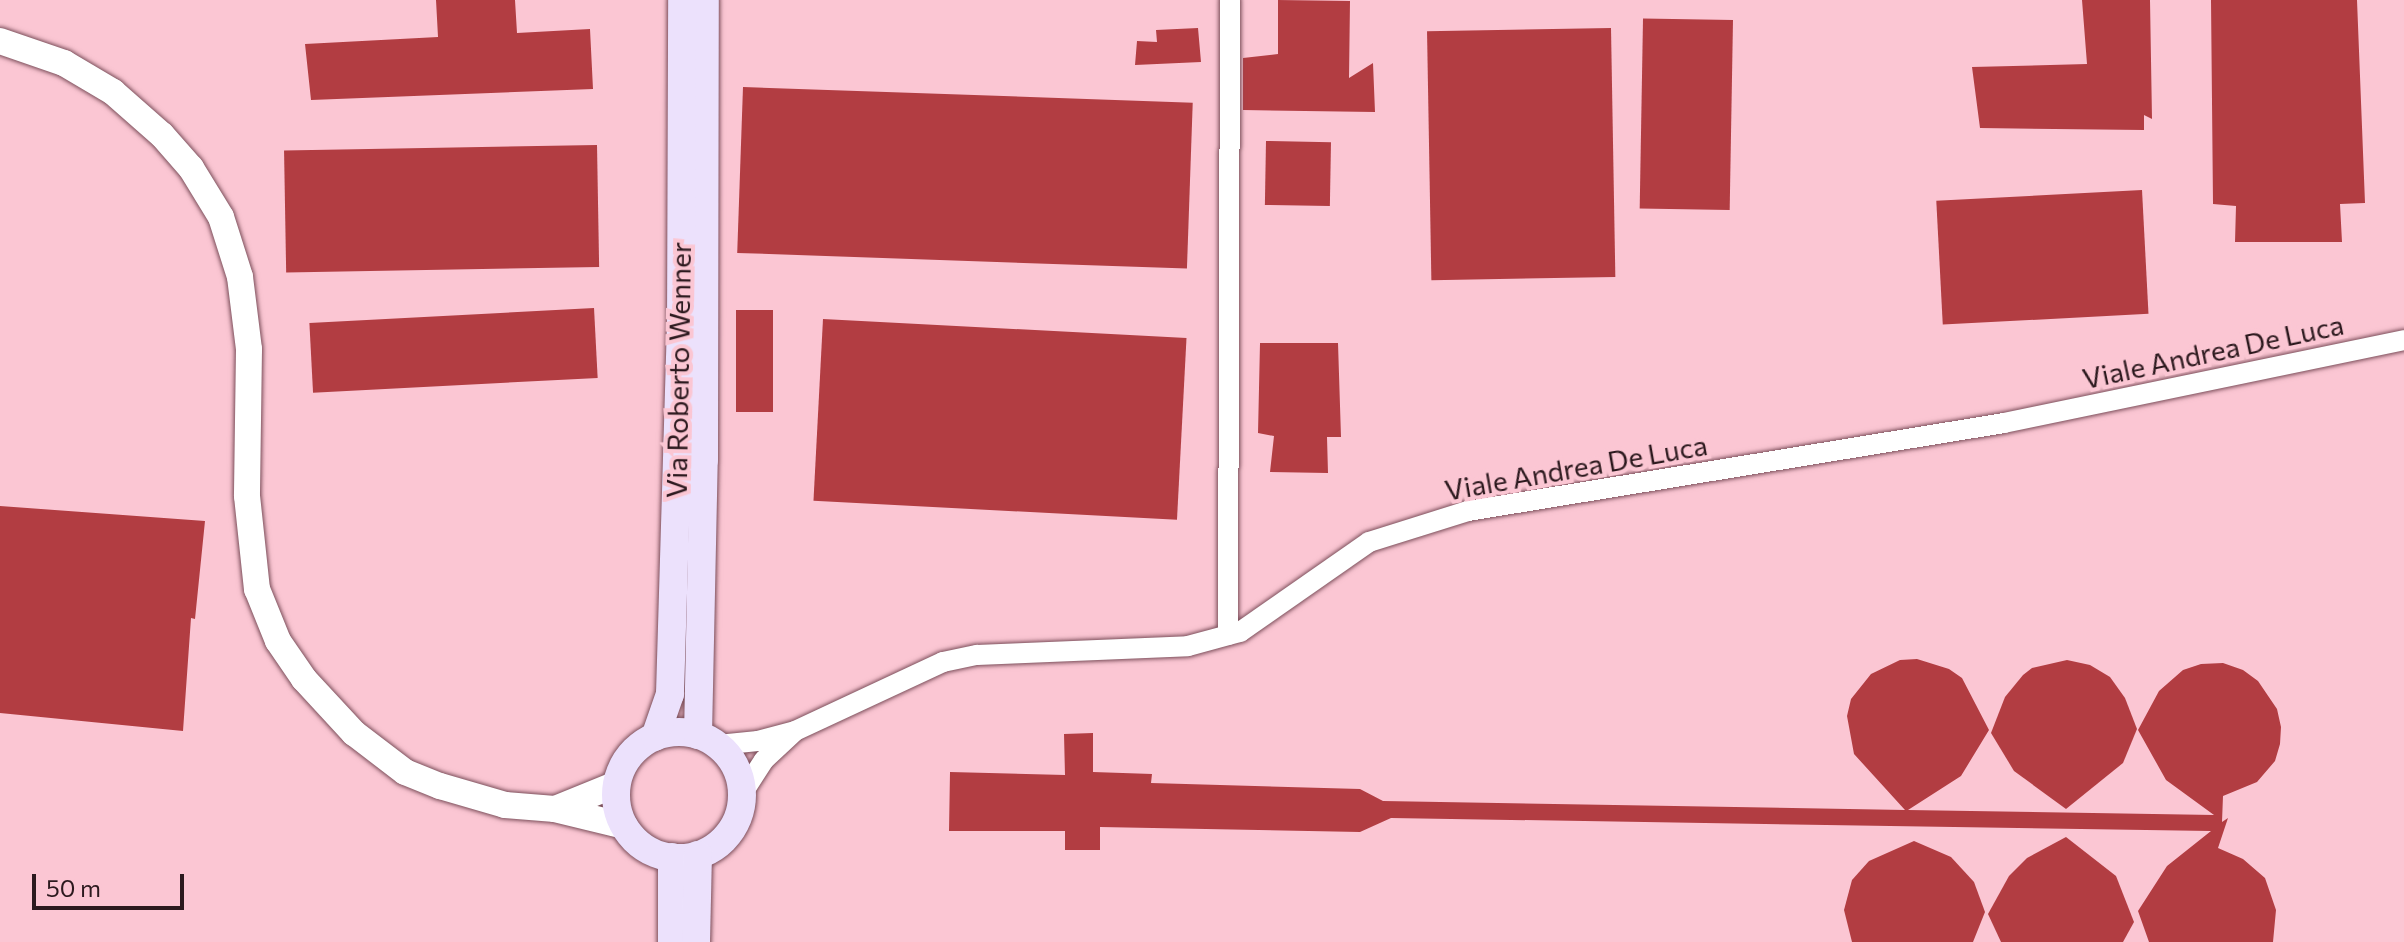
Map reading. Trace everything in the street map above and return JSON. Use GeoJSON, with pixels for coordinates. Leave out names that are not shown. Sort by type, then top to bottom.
{"type":"FeatureCollection","features":[{"type":"Feature","properties":{"kind":"main road","name":"Via Roberto Wenner"},"geometry":{"type":"LineString","coordinates":[[655,737],[670,694],[681,329],[682,0]]}},
{"type":"Feature","properties":{"kind":"main road","name":"Via Roberto Wenner"},"geometry":{"type":"LineString","coordinates":[[705,0],[704,460],[708,740]]}},
{"type":"Feature","properties":{"kind":"main road"},"geometry":{"type":"LineString","coordinates":[[676,732],[708,740],[738,772],[742,794],[733,827],[718,844],[685,856],[649,850],[625,826],[616,803],[617,784],[634,751],[655,737],[676,732]]}},
{"type":"Feature","properties":{"kind":"main road"},"geometry":{"type":"LineString","coordinates":[[672,942],[685,856]]}},
{"type":"Feature","properties":{"kind":"main road"},"geometry":{"type":"LineString","coordinates":[[685,856],[696,942]]}},
{"type":"Feature","properties":{"kind":"street"},"geometry":{"type":"LineString","coordinates":[[1228,635],[1230,0]]}},
{"type":"Feature","properties":{"kind":"street"},"geometry":{"type":"LineString","coordinates":[[0,41],[64,63],[113,92],[162,135],[191,168],[221,217],[240,277],[249,349],[247,496],[257,589],[278,641],[304,679],[354,733],[405,772],[493,802],[536,810],[555,809],[625,826]]}},
{"type":"Feature","properties":{"kind":"street","name":"Viale Andrea De Luca"},"geometry":{"type":"LineString","coordinates":[[795,731],[943,662],[977,655],[1188,646],[1228,635],[1257,622],[1369,542],[1468,511],[2004,423],[2404,340]]}},
{"type":"Feature","properties":{"kind":"street"},"geometry":{"type":"LineString","coordinates":[[708,740],[758,741],[795,731]]}},
{"type":"Feature","properties":{"kind":"street"},"geometry":{"type":"LineString","coordinates":[[742,794],[764,760],[795,731]]}},
{"type":"Feature","properties":{"kind":"street"},"geometry":{"type":"LineString","coordinates":[[555,809],[617,784]]}},
{"type":"Feature","properties":{"kind":"building"},"geometry":{"type":"Polygon","coordinates":[[[436,0],[515,0],[517,33],[590,29],[593,89],[311,100],[305,44],[438,37],[436,0]]]}},
{"type":"Feature","properties":{"kind":"building"},"geometry":{"type":"Polygon","coordinates":[[[1278,0],[1350,1],[1349,78],[1373,63],[1375,112],[1243,110],[1243,58],[1278,54],[1278,0]]]}},
{"type":"Feature","properties":{"kind":"building"},"geometry":{"type":"Polygon","coordinates":[[[2082,0],[2150,0],[2152,119],[2144,115],[2144,130],[1980,128],[1972,67],[2087,64],[2082,0]]]}},
{"type":"Feature","properties":{"kind":"building"},"geometry":{"type":"Polygon","coordinates":[[[2211,0],[2357,0],[2365,203],[2340,204],[2342,242],[2235,242],[2236,206],[2213,204],[2211,0]]]}},
{"type":"Feature","properties":{"kind":"building"},"geometry":{"type":"Polygon","coordinates":[[[1643,18],[1733,20],[1730,210],[1640,208],[1643,18]]]}},
{"type":"Feature","properties":{"kind":"building"},"geometry":{"type":"Polygon","coordinates":[[[1198,28],[1201,62],[1135,65],[1137,41],[1157,42],[1156,30],[1198,28]]]}},
{"type":"Feature","properties":{"kind":"building"},"geometry":{"type":"Polygon","coordinates":[[[1611,28],[1615,277],[1431,280],[1427,31],[1611,28]]]}},
{"type":"Feature","properties":{"kind":"building"},"geometry":{"type":"Polygon","coordinates":[[[743,87],[1193,103],[1187,269],[737,253],[743,87]]]}},
{"type":"Feature","properties":{"kind":"building"},"geometry":{"type":"Polygon","coordinates":[[[1266,141],[1331,142],[1330,206],[1265,205],[1266,141]]]}},
{"type":"Feature","properties":{"kind":"building"},"geometry":{"type":"Polygon","coordinates":[[[597,145],[599,267],[286,272],[284,150],[597,145]]]}},
{"type":"Feature","properties":{"kind":"building"},"geometry":{"type":"Polygon","coordinates":[[[2142,190],[2148,314],[1943,325],[1936,201],[2142,190]]]}},
{"type":"Feature","properties":{"kind":"building"},"geometry":{"type":"Polygon","coordinates":[[[594,308],[598,378],[313,393],[309,323],[594,308]]]}},
{"type":"Feature","properties":{"kind":"building"},"geometry":{"type":"Polygon","coordinates":[[[736,310],[773,310],[773,412],[736,412],[736,310]]]}},
{"type":"Feature","properties":{"kind":"building"},"geometry":{"type":"Polygon","coordinates":[[[823,319],[1187,338],[1177,520],[813,501],[823,319]]]}},
{"type":"Feature","properties":{"kind":"building"},"geometry":{"type":"Polygon","coordinates":[[[1260,343],[1338,343],[1341,437],[1327,437],[1328,473],[1270,472],[1274,436],[1258,433],[1260,343]]]}},
{"type":"Feature","properties":{"kind":"building"},"geometry":{"type":"Polygon","coordinates":[[[0,506],[205,521],[195,619],[191,618],[183,731],[0,713],[0,506]]]}},
{"type":"Feature","properties":{"kind":"building"},"geometry":{"type":"Polygon","coordinates":[[[1917,659],[1949,669],[1962,678],[1989,730],[1961,776],[1908,810],[2214,815],[2166,780],[2138,730],[2159,691],[2183,670],[2201,664],[2223,663],[2243,670],[2258,681],[2277,709],[2281,727],[2280,744],[2275,761],[2257,782],[2223,796],[2222,822],[2228,818],[2218,848],[2243,859],[2265,878],[2276,910],[2273,942],[2149,942],[2138,911],[2167,866],[2211,831],[1391,818],[1360,832],[1100,827],[1100,850],[1065,850],[1065,831],[949,831],[950,772],[1065,775],[1064,734],[1093,733],[1093,772],[1152,774],[1151,783],[1360,789],[1383,801],[1905,810],[1854,754],[1847,716],[1851,699],[1871,674],[1900,660],[1917,659]]]}},
{"type":"Feature","properties":{"kind":"building"},"geometry":{"type":"Polygon","coordinates":[[[2067,660],[2090,665],[2110,677],[2125,698],[2137,729],[2123,763],[2066,809],[2014,771],[1991,733],[2005,697],[2023,675],[2032,668],[2067,660]]]}},
{"type":"Feature","properties":{"kind":"building"},"geometry":{"type":"Polygon","coordinates":[[[2066,837],[2116,876],[2134,922],[2123,942],[2001,942],[1988,914],[2009,876],[2027,858],[2066,837]]]}},
{"type":"Feature","properties":{"kind":"building"},"geometry":{"type":"Polygon","coordinates":[[[1914,841],[1951,857],[1974,882],[1985,912],[1973,942],[1852,942],[1844,910],[1852,880],[1869,861],[1914,841]]]}}]}
